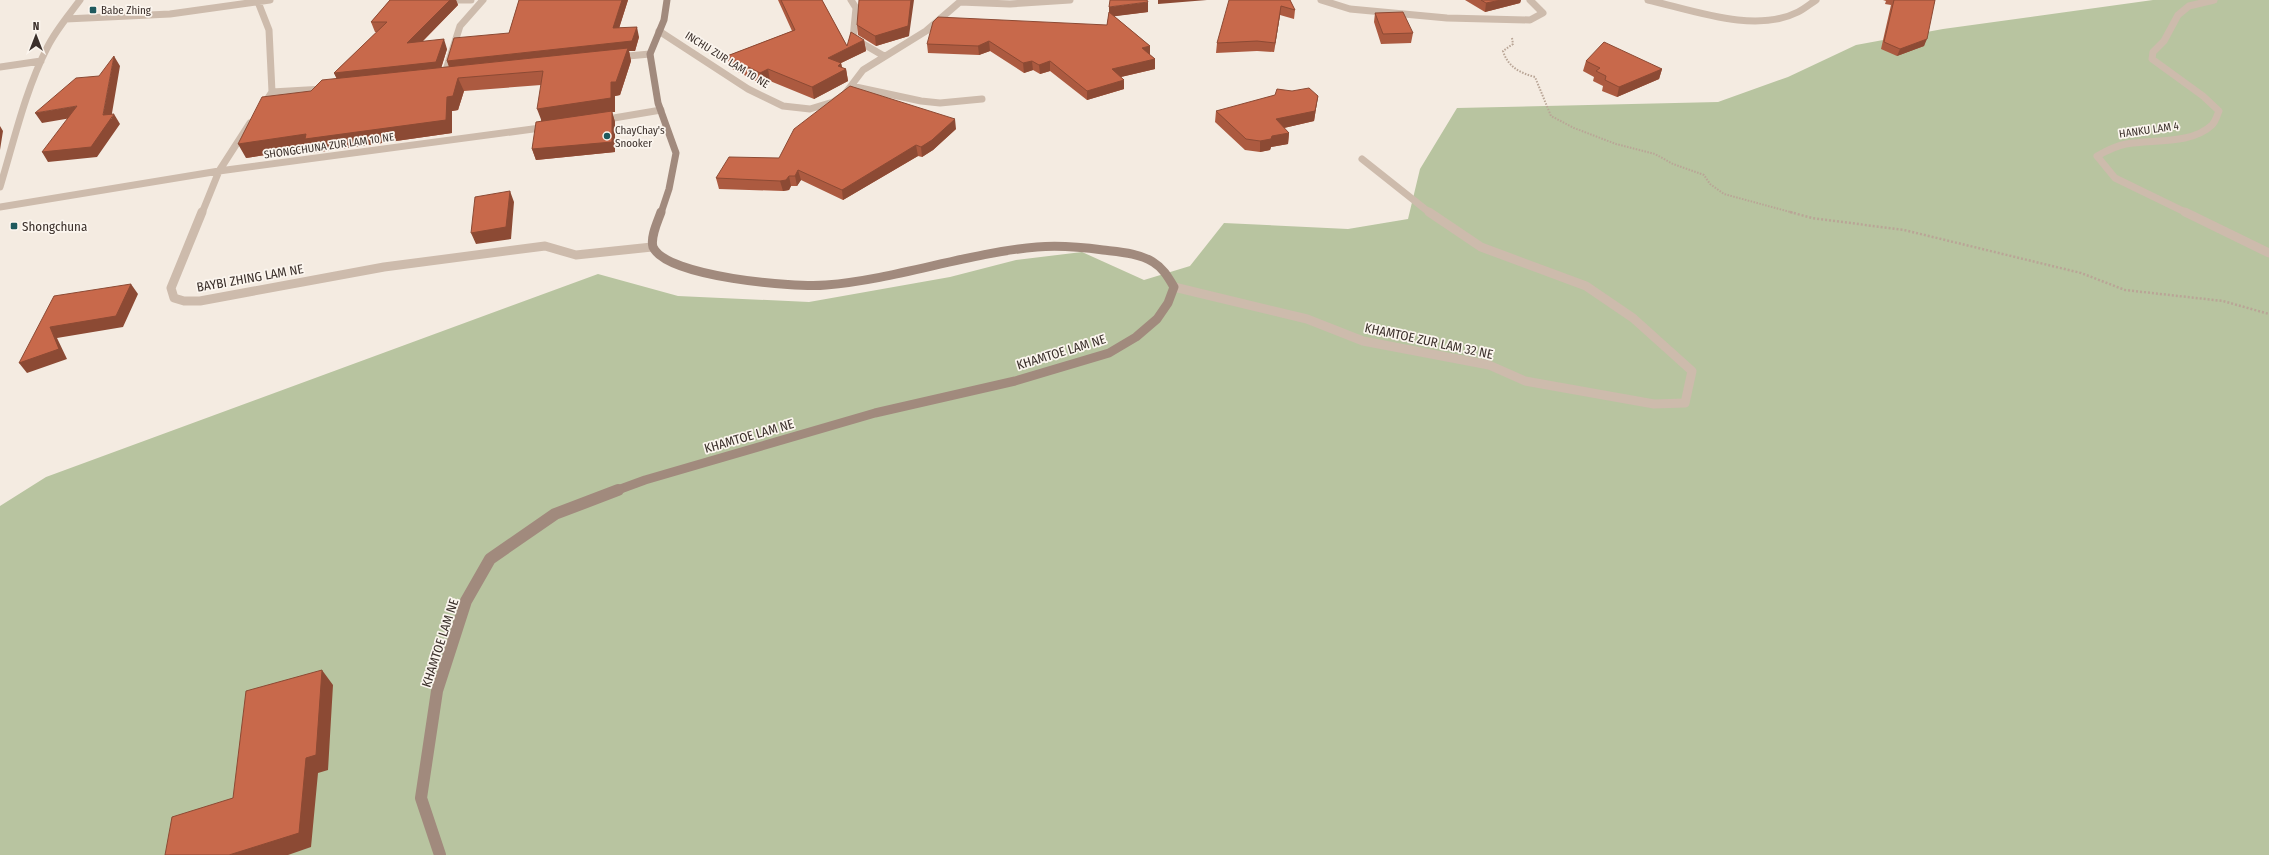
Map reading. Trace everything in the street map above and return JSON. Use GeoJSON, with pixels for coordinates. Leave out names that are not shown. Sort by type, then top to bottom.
{"type":"FeatureCollection","features":[{"type":"Feature","properties":{"kind":"main road"},"geometry":{"type":"LineString","coordinates":[[667,0],[664,20],[650,54],[661,110],[676,153],[668,189],[652,241],[652,247],[657,254],[672,261],[717,275],[750,281],[811,285],[862,280],[996,251],[1025,247],[1092,247],[1139,257],[1155,263],[1166,273],[1174,287]]}},
{"type":"Feature","properties":{"kind":"main road","name":"KHAMTOE LAM NE"},"geometry":{"type":"LineString","coordinates":[[440,855],[421,798],[437,691],[466,602],[490,559],[555,514],[645,480],[875,413],[1022,379],[1109,353],[1136,337],[1158,319],[1168,303],[1174,287]]}},
{"type":"Feature","properties":{"kind":"street"},"geometry":{"type":"LineString","coordinates":[[0,187],[19,123],[41,61],[48,46],[80,0]]}},
{"type":"Feature","properties":{"kind":"street"},"geometry":{"type":"LineString","coordinates":[[66,19],[170,14],[270,0]]}},
{"type":"Feature","properties":{"kind":"street"},"geometry":{"type":"LineString","coordinates":[[434,0],[471,0]]}},
{"type":"Feature","properties":{"kind":"street"},"geometry":{"type":"LineString","coordinates":[[452,75],[441,76],[460,26],[483,0]]}},
{"type":"Feature","properties":{"kind":"street"},"geometry":{"type":"LineString","coordinates":[[851,0],[856,8],[853,38],[884,56]]}},
{"type":"Feature","properties":{"kind":"street"},"geometry":{"type":"LineString","coordinates":[[961,1],[1010,4],[1070,0]]}},
{"type":"Feature","properties":{"kind":"street"},"geometry":{"type":"LineString","coordinates":[[1321,0],[1350,9],[1447,18],[1530,20],[1544,13],[1530,0]]}},
{"type":"Feature","properties":{"kind":"street"},"geometry":{"type":"LineString","coordinates":[[1648,0],[1730,19],[1748,20],[1776,20],[1804,10],[1816,0]]}},
{"type":"Feature","properties":{"kind":"street","name":"HANKU LAM 4"},"geometry":{"type":"LineString","coordinates":[[2214,0],[2189,6],[2178,15],[2164,41],[2154,52],[2152,59],[2163,70],[2208,98],[2219,111],[2213,124],[2191,135],[2168,140],[2126,144],[2106,148],[2097,156],[2104,167],[2115,178],[2269,253]]}},
{"type":"Feature","properties":{"kind":"street","name":"INCHU ZUR LAM 10 NE"},"geometry":{"type":"LineString","coordinates":[[659,31],[748,89],[784,106],[810,109],[834,102],[851,86],[863,70],[926,31],[961,1]]}},
{"type":"Feature","properties":{"kind":"street"},"geometry":{"type":"LineString","coordinates":[[258,2],[269,30],[272,92],[332,88]]}},
{"type":"Feature","properties":{"kind":"street"},"geometry":{"type":"LineString","coordinates":[[605,58],[650,54]]}},
{"type":"Feature","properties":{"kind":"street"},"geometry":{"type":"LineString","coordinates":[[0,67],[41,61]]}},
{"type":"Feature","properties":{"kind":"street"},"geometry":{"type":"LineString","coordinates":[[851,86],[921,101],[940,103],[982,99]]}},
{"type":"Feature","properties":{"kind":"street","name":"BAYBI ZHING LAM NE"},"geometry":{"type":"LineString","coordinates":[[272,92],[219,171],[171,288],[174,298],[179,301],[192,302],[384,267],[545,246],[554,247],[576,255],[652,247]]}},
{"type":"Feature","properties":{"kind":"street"},"geometry":{"type":"LineString","coordinates":[[597,121],[661,110]]}},
{"type":"Feature","properties":{"kind":"street","name":"SHONGCHUNA ZUR LAM 10 NE"},"geometry":{"type":"LineString","coordinates":[[0,207],[219,171],[554,126]]}},
{"type":"Feature","properties":{"kind":"street","name":"KHAMTOE ZUR LAM 32 NE"},"geometry":{"type":"LineString","coordinates":[[1174,287],[1307,319],[1363,341],[1489,365],[1525,381],[1612,398],[1654,404],[1685,403],[1692,371],[1632,318],[1586,286],[1481,247],[1438,219],[1362,159]]}},
{"type":"Feature","properties":{"kind":"path"},"geometry":{"type":"LineString","coordinates":[[1497,19],[1512,34],[1513,44],[1503,51],[1505,62],[1521,74],[1534,77],[1552,116],[1574,128],[1616,144],[1655,154],[1673,164],[1704,175],[1710,184],[1724,194],[1812,218],[1904,230],[2081,273],[2126,290],[2223,301],[2269,314]]}},
{"type":"Feature","properties":{"kind":"green space"},"geometry":{"type":"Polygon","coordinates":[[[2153,0],[2269,0],[2269,855],[0,855],[0,506],[46,477],[598,274],[678,296],[809,302],[950,277],[1016,260],[1082,252],[1144,280],[1190,266],[1224,223],[1348,229],[1408,219],[1420,169],[1457,108],[1718,102],[1788,77],[1856,45],[1943,29],[2153,0]]]}},
{"type":"Feature","properties":{"kind":"building"},"geometry":{"type":"Polygon","coordinates":[[[390,0],[450,0],[407,43],[444,39],[436,62],[334,73],[387,22],[371,22],[390,0]]]}},
{"type":"Feature","properties":{"kind":"building"},"geometry":{"type":"Polygon","coordinates":[[[519,0],[622,0],[613,28],[637,27],[632,41],[447,61],[454,38],[509,33],[519,0]]]}},
{"type":"Feature","properties":{"kind":"building"},"geometry":{"type":"Polygon","coordinates":[[[781,0],[822,0],[847,46],[851,32],[864,40],[828,58],[841,63],[838,66],[846,69],[812,87],[768,69],[760,73],[727,56],[795,30],[781,0]]]}},
{"type":"Feature","properties":{"kind":"building"},"geometry":{"type":"Polygon","coordinates":[[[859,0],[911,0],[908,26],[875,36],[857,25],[859,0]]]}},
{"type":"Feature","properties":{"kind":"building"},"geometry":{"type":"Polygon","coordinates":[[[1110,0],[1147,0],[1148,2],[1109,7],[1110,0]]]}},
{"type":"Feature","properties":{"kind":"building"},"geometry":{"type":"Polygon","coordinates":[[[1229,0],[1290,0],[1295,10],[1281,6],[1275,43],[1257,41],[1217,43],[1229,0]]]}},
{"type":"Feature","properties":{"kind":"building"},"geometry":{"type":"Polygon","coordinates":[[[1481,0],[1501,0],[1486,3],[1481,0]]]}},
{"type":"Feature","properties":{"kind":"building"},"geometry":{"type":"Polygon","coordinates":[[[1894,0],[1935,0],[1927,39],[1900,49],[1884,42],[1894,0]]]}},
{"type":"Feature","properties":{"kind":"building"},"geometry":{"type":"Polygon","coordinates":[[[1109,12],[1150,46],[1142,48],[1155,59],[1112,69],[1124,80],[1087,91],[1050,61],[1039,65],[1032,61],[1023,63],[989,41],[978,46],[927,44],[933,22],[938,17],[1107,25],[1109,12]]]}},
{"type":"Feature","properties":{"kind":"building"},"geometry":{"type":"Polygon","coordinates":[[[1403,12],[1413,33],[1383,34],[1375,13],[1403,12]]]}},
{"type":"Feature","properties":{"kind":"building"},"geometry":{"type":"Polygon","coordinates":[[[1604,42],[1662,69],[1619,87],[1605,80],[1606,76],[1596,71],[1600,68],[1586,61],[1604,42]]]}},
{"type":"Feature","properties":{"kind":"building"},"geometry":{"type":"Polygon","coordinates":[[[628,48],[616,82],[611,82],[611,98],[537,109],[543,71],[458,78],[453,96],[447,97],[446,120],[305,139],[306,134],[238,144],[262,97],[311,91],[322,80],[628,48]]]}},
{"type":"Feature","properties":{"kind":"building"},"geometry":{"type":"Polygon","coordinates":[[[114,56],[103,115],[114,114],[91,147],[42,152],[77,106],[35,113],[76,78],[99,76],[114,56]]]}},
{"type":"Feature","properties":{"kind":"building"},"geometry":{"type":"Polygon","coordinates":[[[850,86],[955,119],[932,140],[921,147],[916,145],[842,190],[798,170],[795,176],[789,176],[786,180],[780,181],[716,178],[729,157],[779,158],[794,129],[850,86]]]}},
{"type":"Feature","properties":{"kind":"building"},"geometry":{"type":"Polygon","coordinates":[[[1309,88],[1318,96],[1315,111],[1276,119],[1289,133],[1272,136],[1271,139],[1260,141],[1246,139],[1216,111],[1275,95],[1277,89],[1292,91],[1309,88]]]}},
{"type":"Feature","properties":{"kind":"building"},"geometry":{"type":"Polygon","coordinates":[[[612,111],[612,142],[532,149],[536,122],[612,111]]]}},
{"type":"Feature","properties":{"kind":"building"},"geometry":{"type":"Polygon","coordinates":[[[510,191],[506,227],[471,233],[475,197],[510,191]]]}},
{"type":"Feature","properties":{"kind":"building"},"geometry":{"type":"Polygon","coordinates":[[[131,284],[116,316],[50,327],[59,349],[19,363],[54,296],[131,284]]]}},
{"type":"Feature","properties":{"kind":"building"},"geometry":{"type":"Polygon","coordinates":[[[322,670],[316,755],[306,758],[299,833],[229,855],[165,855],[172,817],[233,798],[246,691],[322,670]]]}},
{"type":"Feature","properties":{"kind":"place","name":"Babe Zhing"},"geometry":{"type":"Point","coordinates":[93,10]}},
{"type":"Feature","properties":{"kind":"place","name":"ChayChay's Snooker"},"geometry":{"type":"Point","coordinates":[607,136]}},
{"type":"Feature","properties":{"kind":"place","name":"Shongchuna"},"geometry":{"type":"Point","coordinates":[14,226]}}]}
